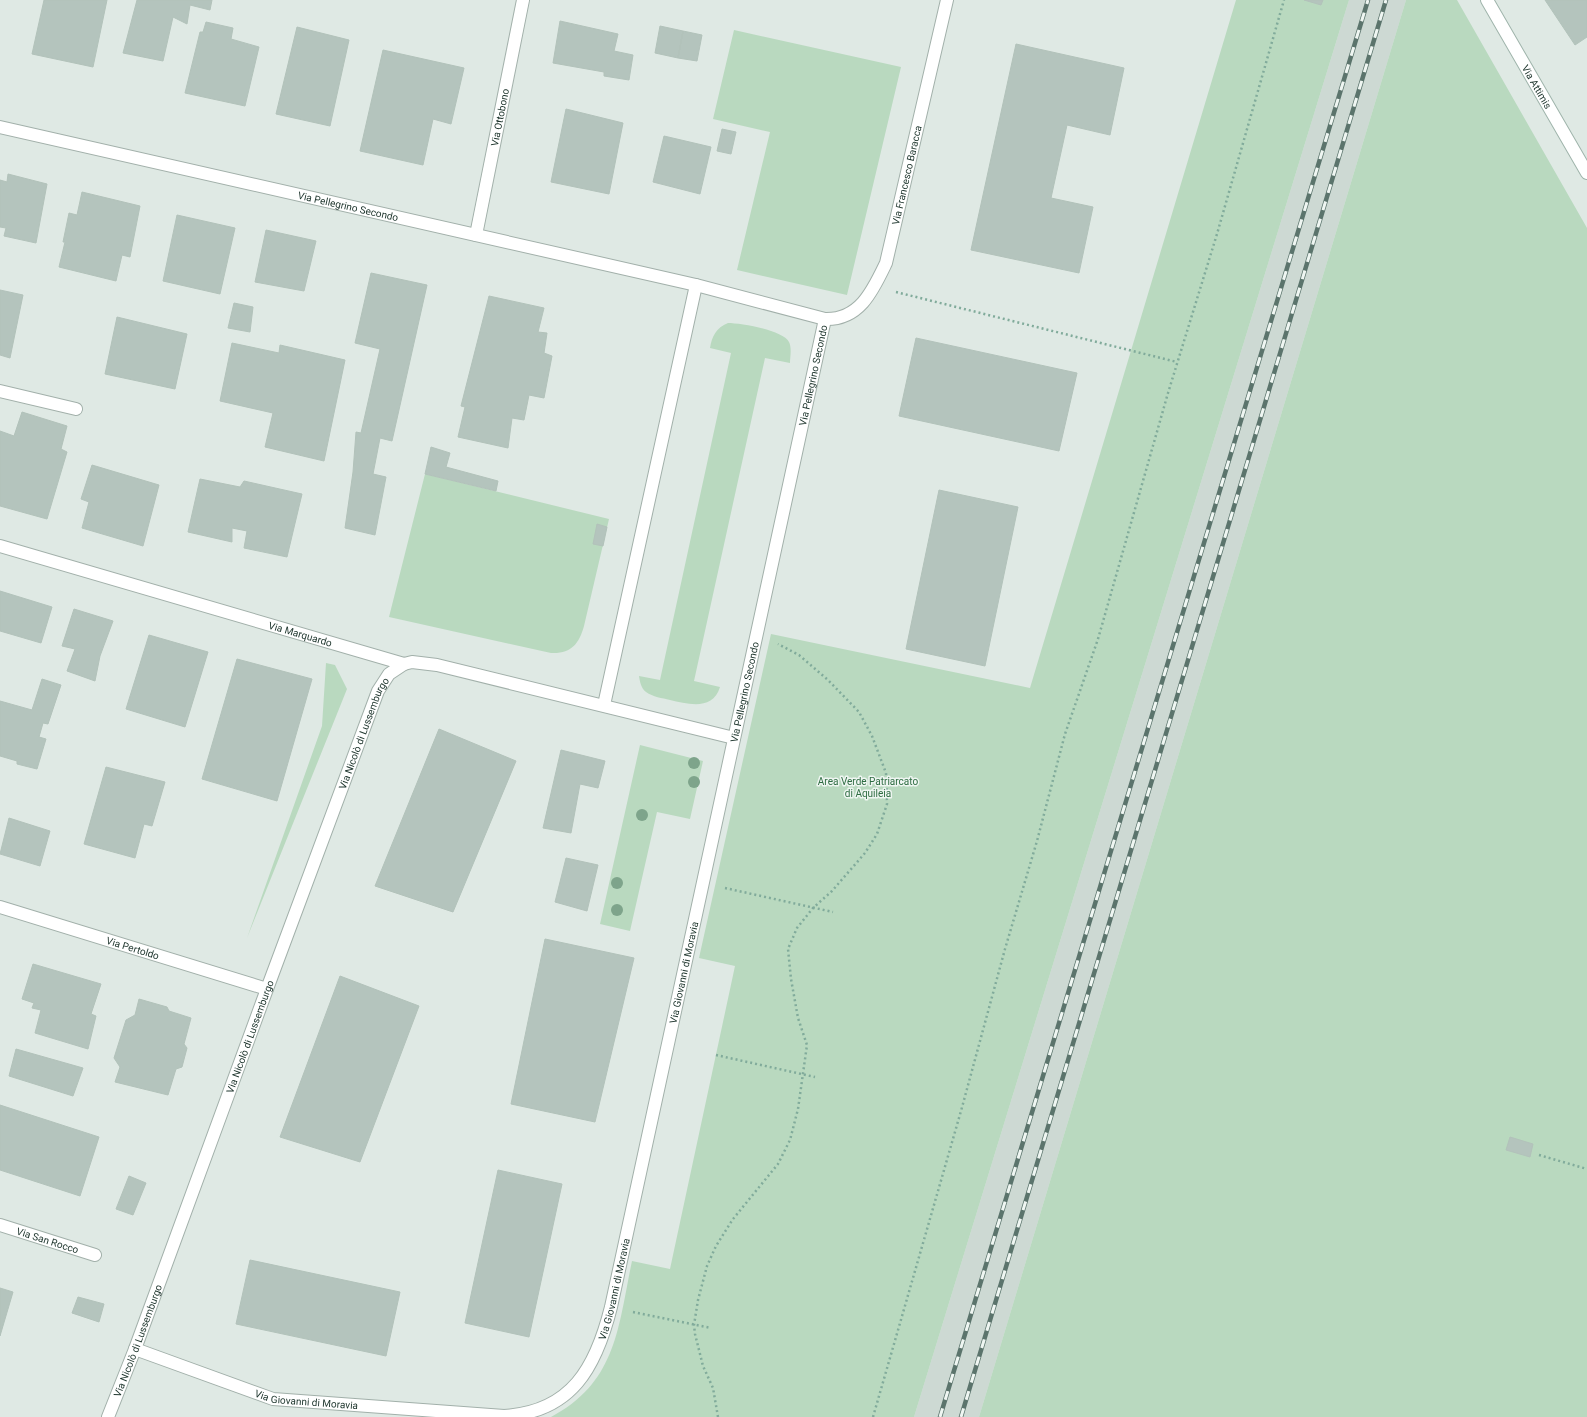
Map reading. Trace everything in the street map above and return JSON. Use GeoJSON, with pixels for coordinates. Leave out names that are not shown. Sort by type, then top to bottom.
{"type":"FeatureCollection","features":[{"type":"Feature","properties":{"kind":"street","name":"Via Ottobono"},"geometry":{"type":"LineString","coordinates":[[476,235],[523,0]]}},
{"type":"Feature","properties":{"kind":"street","name":"Via Francesco Baracca"},"geometry":{"type":"LineString","coordinates":[[825,319],[836,319],[849,314],[864,302],[875,287],[886,263],[947,0]]}},
{"type":"Feature","properties":{"kind":"street","name":"Via Attimis"},"geometry":{"type":"LineString","coordinates":[[1487,0],[1587,173]]}},
{"type":"Feature","properties":{"kind":"street","name":"Via Pellegrino Secondo"},"geometry":{"type":"LineString","coordinates":[[0,127],[696,285],[825,319],[734,738],[604,705]]}},
{"type":"Feature","properties":{"kind":"street"},"geometry":{"type":"LineString","coordinates":[[604,705],[696,285]]}},
{"type":"Feature","properties":{"kind":"street"},"geometry":{"type":"LineString","coordinates":[[0,391],[76,409]]}},
{"type":"Feature","properties":{"kind":"street","name":"Via Marquardo"},"geometry":{"type":"LineString","coordinates":[[0,546],[404,664],[412,662],[438,665],[604,705]]}},
{"type":"Feature","properties":{"kind":"street","name":"Via Nicolò di Lussemburgo"},"geometry":{"type":"LineString","coordinates":[[108,1417],[135,1349],[378,691],[389,674],[404,664]]}},
{"type":"Feature","properties":{"kind":"street","name":"Via Giovanni di Moravia"},"geometry":{"type":"LineString","coordinates":[[135,1349],[273,1399],[494,1416],[516,1415],[540,1410],[564,1396],[578,1383],[597,1352],[604,1333],[734,738]]}},
{"type":"Feature","properties":{"kind":"street","name":"Via Pertoldo"},"geometry":{"type":"LineString","coordinates":[[0,907],[267,989]]}},
{"type":"Feature","properties":{"kind":"street","name":"Via San Rocco"},"geometry":{"type":"LineString","coordinates":[[0,1225],[95,1255]]}},
{"type":"Feature","properties":{"kind":"path"},"geometry":{"type":"LineString","coordinates":[[873,1417],[961,1111],[1005,949],[1037,841],[1065,734],[1098,639],[1131,518],[1217,234],[1284,0]]}},
{"type":"Feature","properties":{"kind":"path"},"geometry":{"type":"LineString","coordinates":[[875,287],[1177,362]]}},
{"type":"Feature","properties":{"kind":"path"},"geometry":{"type":"LineString","coordinates":[[718,1417],[713,1388],[703,1366],[696,1341],[694,1325],[698,1300],[707,1266],[716,1246],[733,1219],[778,1164],[790,1140],[798,1109],[807,1045],[798,1018],[791,979],[788,949],[797,928],[813,908],[832,890],[865,853],[877,834],[887,804],[886,773],[872,736],[859,712],[828,680],[799,655],[757,632]]}},
{"type":"Feature","properties":{"kind":"path"},"geometry":{"type":"LineString","coordinates":[[703,883],[833,912]]}},
{"type":"Feature","properties":{"kind":"path"},"geometry":{"type":"LineString","coordinates":[[716,1055],[815,1077]]}},
{"type":"Feature","properties":{"kind":"path"},"geometry":{"type":"LineString","coordinates":[[1539,1154],[1587,1169]]}},
{"type":"Feature","properties":{"kind":"path"},"geometry":{"type":"LineString","coordinates":[[610,1307],[711,1328]]}},
{"type":"Feature","properties":{"kind":"shaded area"},"geometry":{"type":"Polygon","coordinates":[[[1349,0],[1406,0],[979,1417],[914,1417],[1349,0]]]}},
{"type":"Feature","properties":{"kind":"green space","name":"Area Verde Patriarcato di Aquileia"},"geometry":{"type":"Polygon","coordinates":[[[1236,0],[1349,0],[914,1417],[551,1417],[573,1403],[590,1387],[602,1370],[611,1351],[618,1330],[632,1261],[670,1269],[735,966],[699,958],[771,634],[1030,688],[1236,0]]]}},
{"type":"Feature","properties":{"kind":"green space"},"geometry":{"type":"Polygon","coordinates":[[[1406,0],[1457,0],[1587,228],[1587,1417],[979,1417],[1406,0]]]}},
{"type":"Feature","properties":{"kind":"green space"},"geometry":{"type":"Polygon","coordinates":[[[734,30],[901,67],[847,295],[737,270],[770,132],[713,119],[734,30]]]}},
{"type":"Feature","properties":{"kind":"green space"},"geometry":{"type":"Polygon","coordinates":[[[728,323],[761,328],[779,334],[789,342],[791,352],[790,363],[765,358],[694,681],[720,687],[717,695],[712,700],[706,703],[692,704],[649,694],[642,687],[639,676],[660,680],[731,353],[710,348],[715,333],[720,327],[728,323]]]}},
{"type":"Feature","properties":{"kind":"green space"},"geometry":{"type":"Polygon","coordinates":[[[425,474],[609,519],[584,626],[580,638],[573,647],[564,652],[551,653],[389,617],[425,474]]]}},
{"type":"Feature","properties":{"kind":"green space"},"geometry":{"type":"Polygon","coordinates":[[[326,663],[335,665],[347,689],[247,938],[322,726],[326,663]]]}},
{"type":"Feature","properties":{"kind":"green space"},"geometry":{"type":"Polygon","coordinates":[[[640,745],[703,761],[690,819],[657,812],[630,931],[600,924],[640,745]]]}},
{"type":"Feature","properties":{"kind":"building"},"geometry":{"type":"Polygon","coordinates":[[[44,0],[107,0],[93,67],[32,54],[44,0]]]}},
{"type":"Feature","properties":{"kind":"building"},"geometry":{"type":"Polygon","coordinates":[[[137,0],[212,0],[210,10],[190,5],[187,24],[173,17],[163,61],[123,53],[137,0]]]}},
{"type":"Feature","properties":{"kind":"building"},"geometry":{"type":"Polygon","coordinates":[[[1304,0],[1323,0],[1321,5],[1304,0]]]}},
{"type":"Feature","properties":{"kind":"building"},"geometry":{"type":"Polygon","coordinates":[[[1545,0],[1587,0],[1587,37],[1575,45],[1545,0]]]}},
{"type":"Feature","properties":{"kind":"building"},"geometry":{"type":"Polygon","coordinates":[[[560,21],[618,34],[614,51],[633,55],[629,80],[604,76],[604,72],[553,63],[560,21]]]}},
{"type":"Feature","properties":{"kind":"building"},"geometry":{"type":"Polygon","coordinates":[[[206,22],[233,28],[231,39],[259,47],[245,106],[185,93],[200,32],[203,32],[206,22]]]}},
{"type":"Feature","properties":{"kind":"building"},"geometry":{"type":"Polygon","coordinates":[[[660,26],[683,31],[678,58],[655,53],[660,26]]]}},
{"type":"Feature","properties":{"kind":"building"},"geometry":{"type":"Polygon","coordinates":[[[297,27],[349,40],[330,126],[276,114],[297,27]]]}},
{"type":"Feature","properties":{"kind":"building"},"geometry":{"type":"Polygon","coordinates":[[[683,31],[702,35],[697,61],[678,58],[683,31]]]}},
{"type":"Feature","properties":{"kind":"building"},"geometry":{"type":"Polygon","coordinates":[[[1016,44],[1124,68],[1110,135],[1067,125],[1051,198],[1093,207],[1079,273],[971,250],[1016,44]]]}},
{"type":"Feature","properties":{"kind":"building"},"geometry":{"type":"Polygon","coordinates":[[[383,50],[464,68],[451,124],[433,119],[423,165],[360,151],[383,50]]]}},
{"type":"Feature","properties":{"kind":"building"},"geometry":{"type":"Polygon","coordinates":[[[566,109],[623,123],[609,194],[551,182],[566,109]]]}},
{"type":"Feature","properties":{"kind":"building"},"geometry":{"type":"Polygon","coordinates":[[[722,129],[736,132],[731,154],[717,151],[722,129]]]}},
{"type":"Feature","properties":{"kind":"building"},"geometry":{"type":"Polygon","coordinates":[[[664,136],[711,147],[700,194],[653,182],[664,136]]]}},
{"type":"Feature","properties":{"kind":"building"},"geometry":{"type":"Polygon","coordinates":[[[8,174],[47,184],[36,243],[4,236],[6,228],[0,227],[0,180],[7,182],[8,174]]]}},
{"type":"Feature","properties":{"kind":"building"},"geometry":{"type":"Polygon","coordinates":[[[82,192],[140,206],[130,257],[122,255],[116,281],[59,267],[65,242],[63,242],[69,213],[77,215],[82,192]]]}},
{"type":"Feature","properties":{"kind":"building"},"geometry":{"type":"Polygon","coordinates":[[[177,215],[235,228],[220,294],[163,281],[177,215]]]}},
{"type":"Feature","properties":{"kind":"building"},"geometry":{"type":"Polygon","coordinates":[[[266,230],[316,241],[304,291],[255,282],[266,230]]]}},
{"type":"Feature","properties":{"kind":"building"},"geometry":{"type":"Polygon","coordinates":[[[371,273],[427,285],[392,441],[380,438],[373,474],[386,477],[375,535],[345,528],[353,472],[356,432],[361,433],[380,349],[355,343],[371,273]]]}},
{"type":"Feature","properties":{"kind":"building"},"geometry":{"type":"Polygon","coordinates":[[[0,290],[23,295],[10,358],[0,355],[0,290]]]}},
{"type":"Feature","properties":{"kind":"building"},"geometry":{"type":"Polygon","coordinates":[[[489,296],[544,308],[538,332],[547,333],[544,353],[552,356],[544,398],[529,395],[524,420],[512,418],[508,448],[458,437],[465,407],[461,406],[489,296]]]}},
{"type":"Feature","properties":{"kind":"building"},"geometry":{"type":"Polygon","coordinates":[[[234,303],[253,307],[250,332],[228,328],[234,303]]]}},
{"type":"Feature","properties":{"kind":"building"},"geometry":{"type":"Polygon","coordinates":[[[117,317],[187,334],[175,389],[105,374],[117,317]]]}},
{"type":"Feature","properties":{"kind":"building"},"geometry":{"type":"Polygon","coordinates":[[[916,338],[1077,373],[1059,451],[899,416],[916,338]]]}},
{"type":"Feature","properties":{"kind":"building"},"geometry":{"type":"Polygon","coordinates":[[[232,343],[279,353],[280,345],[345,360],[324,461],[265,447],[273,413],[220,401],[232,343]]]}},
{"type":"Feature","properties":{"kind":"building"},"geometry":{"type":"Polygon","coordinates":[[[22,412],[67,426],[61,449],[67,452],[47,519],[0,506],[0,431],[14,436],[22,412]]]}},
{"type":"Feature","properties":{"kind":"building"},"geometry":{"type":"Polygon","coordinates":[[[431,447],[450,453],[446,467],[498,481],[496,491],[425,474],[431,447]]]}},
{"type":"Feature","properties":{"kind":"building"},"geometry":{"type":"Polygon","coordinates":[[[92,465],[159,485],[143,546],[82,528],[89,502],[81,499],[92,465]]]}},
{"type":"Feature","properties":{"kind":"building"},"geometry":{"type":"Polygon","coordinates":[[[200,479],[240,487],[244,481],[302,494],[287,557],[244,548],[247,531],[232,528],[232,542],[188,532],[200,479]]]}},
{"type":"Feature","properties":{"kind":"building"},"geometry":{"type":"Polygon","coordinates":[[[939,490],[1018,507],[985,666],[906,649],[939,490]]]}},
{"type":"Feature","properties":{"kind":"building"},"geometry":{"type":"Polygon","coordinates":[[[597,524],[607,527],[603,546],[593,544],[597,524]]]}},
{"type":"Feature","properties":{"kind":"building"},"geometry":{"type":"Polygon","coordinates":[[[0,591],[52,607],[41,643],[0,631],[0,591]]]}},
{"type":"Feature","properties":{"kind":"building"},"geometry":{"type":"Polygon","coordinates":[[[74,609],[113,621],[100,656],[95,681],[67,671],[75,649],[62,646],[74,609]]]}},
{"type":"Feature","properties":{"kind":"building"},"geometry":{"type":"Polygon","coordinates":[[[149,635],[208,652],[185,727],[126,709],[149,635]]]}},
{"type":"Feature","properties":{"kind":"building"},"geometry":{"type":"Polygon","coordinates":[[[237,659],[312,679],[277,801],[202,779],[237,659]]]}},
{"type":"Feature","properties":{"kind":"building"},"geometry":{"type":"Polygon","coordinates":[[[42,679],[61,685],[48,724],[43,723],[39,737],[46,739],[37,769],[17,764],[17,761],[0,756],[0,701],[32,710],[42,679]]]}},
{"type":"Feature","properties":{"kind":"building"},"geometry":{"type":"Polygon","coordinates":[[[439,729],[516,761],[453,912],[375,886],[439,729]]]}},
{"type":"Feature","properties":{"kind":"building"},"geometry":{"type":"Polygon","coordinates":[[[561,750],[605,761],[598,788],[580,784],[571,833],[543,828],[561,750]]]}},
{"type":"Feature","properties":{"kind":"building"},"geometry":{"type":"Polygon","coordinates":[[[106,767],[165,782],[152,826],[144,824],[135,858],[84,844],[106,767]]]}},
{"type":"Feature","properties":{"kind":"building"},"geometry":{"type":"Polygon","coordinates":[[[9,818],[50,831],[40,866],[0,854],[9,818]]]}},
{"type":"Feature","properties":{"kind":"building"},"geometry":{"type":"Polygon","coordinates":[[[566,858],[598,865],[587,911],[555,902],[566,858]]]}},
{"type":"Feature","properties":{"kind":"building"},"geometry":{"type":"Polygon","coordinates":[[[545,939],[634,958],[595,1122],[511,1104],[545,939]]]}},
{"type":"Feature","properties":{"kind":"building"},"geometry":{"type":"Polygon","coordinates":[[[33,964],[101,984],[91,1014],[96,1016],[88,1049],[35,1033],[41,1010],[32,1008],[34,1003],[22,999],[33,964]]]}},
{"type":"Feature","properties":{"kind":"building"},"geometry":{"type":"Polygon","coordinates":[[[340,976],[419,1006],[360,1162],[280,1137],[340,976]]]}},
{"type":"Feature","properties":{"kind":"building"},"geometry":{"type":"Polygon","coordinates":[[[139,999],[167,1007],[169,1011],[191,1018],[184,1044],[187,1048],[182,1067],[176,1069],[168,1095],[115,1082],[120,1067],[114,1058],[126,1020],[135,1015],[139,999]]]}},
{"type":"Feature","properties":{"kind":"building"},"geometry":{"type":"Polygon","coordinates":[[[16,1049],[83,1068],[73,1096],[9,1076],[16,1049]]]}},
{"type":"Feature","properties":{"kind":"building"},"geometry":{"type":"Polygon","coordinates":[[[0,1105],[99,1137],[80,1196],[0,1170],[0,1105]]]}},
{"type":"Feature","properties":{"kind":"building"},"geometry":{"type":"Polygon","coordinates":[[[1510,1137],[1533,1144],[1530,1157],[1506,1150],[1510,1137]]]}},
{"type":"Feature","properties":{"kind":"building"},"geometry":{"type":"Polygon","coordinates":[[[498,1170],[562,1184],[529,1337],[465,1323],[498,1170]]]}},
{"type":"Feature","properties":{"kind":"building"},"geometry":{"type":"Polygon","coordinates":[[[129,1176],[146,1183],[133,1215],[116,1209],[129,1176]]]}},
{"type":"Feature","properties":{"kind":"building"},"geometry":{"type":"Polygon","coordinates":[[[250,1260],[400,1292],[386,1356],[236,1324],[250,1260]]]}},
{"type":"Feature","properties":{"kind":"building"},"geometry":{"type":"Polygon","coordinates":[[[0,1288],[13,1292],[0,1336],[0,1288]]]}},
{"type":"Feature","properties":{"kind":"building"},"geometry":{"type":"Polygon","coordinates":[[[78,1297],[104,1304],[99,1322],[72,1313],[78,1297]]]}},
{"type":"Feature","properties":{"kind":"railway"},"geometry":{"type":"LineString","coordinates":[[940,1417],[1368,0]]}},
{"type":"Feature","properties":{"kind":"railway"},"geometry":{"type":"LineString","coordinates":[[961,1417],[1386,0]]}}]}
